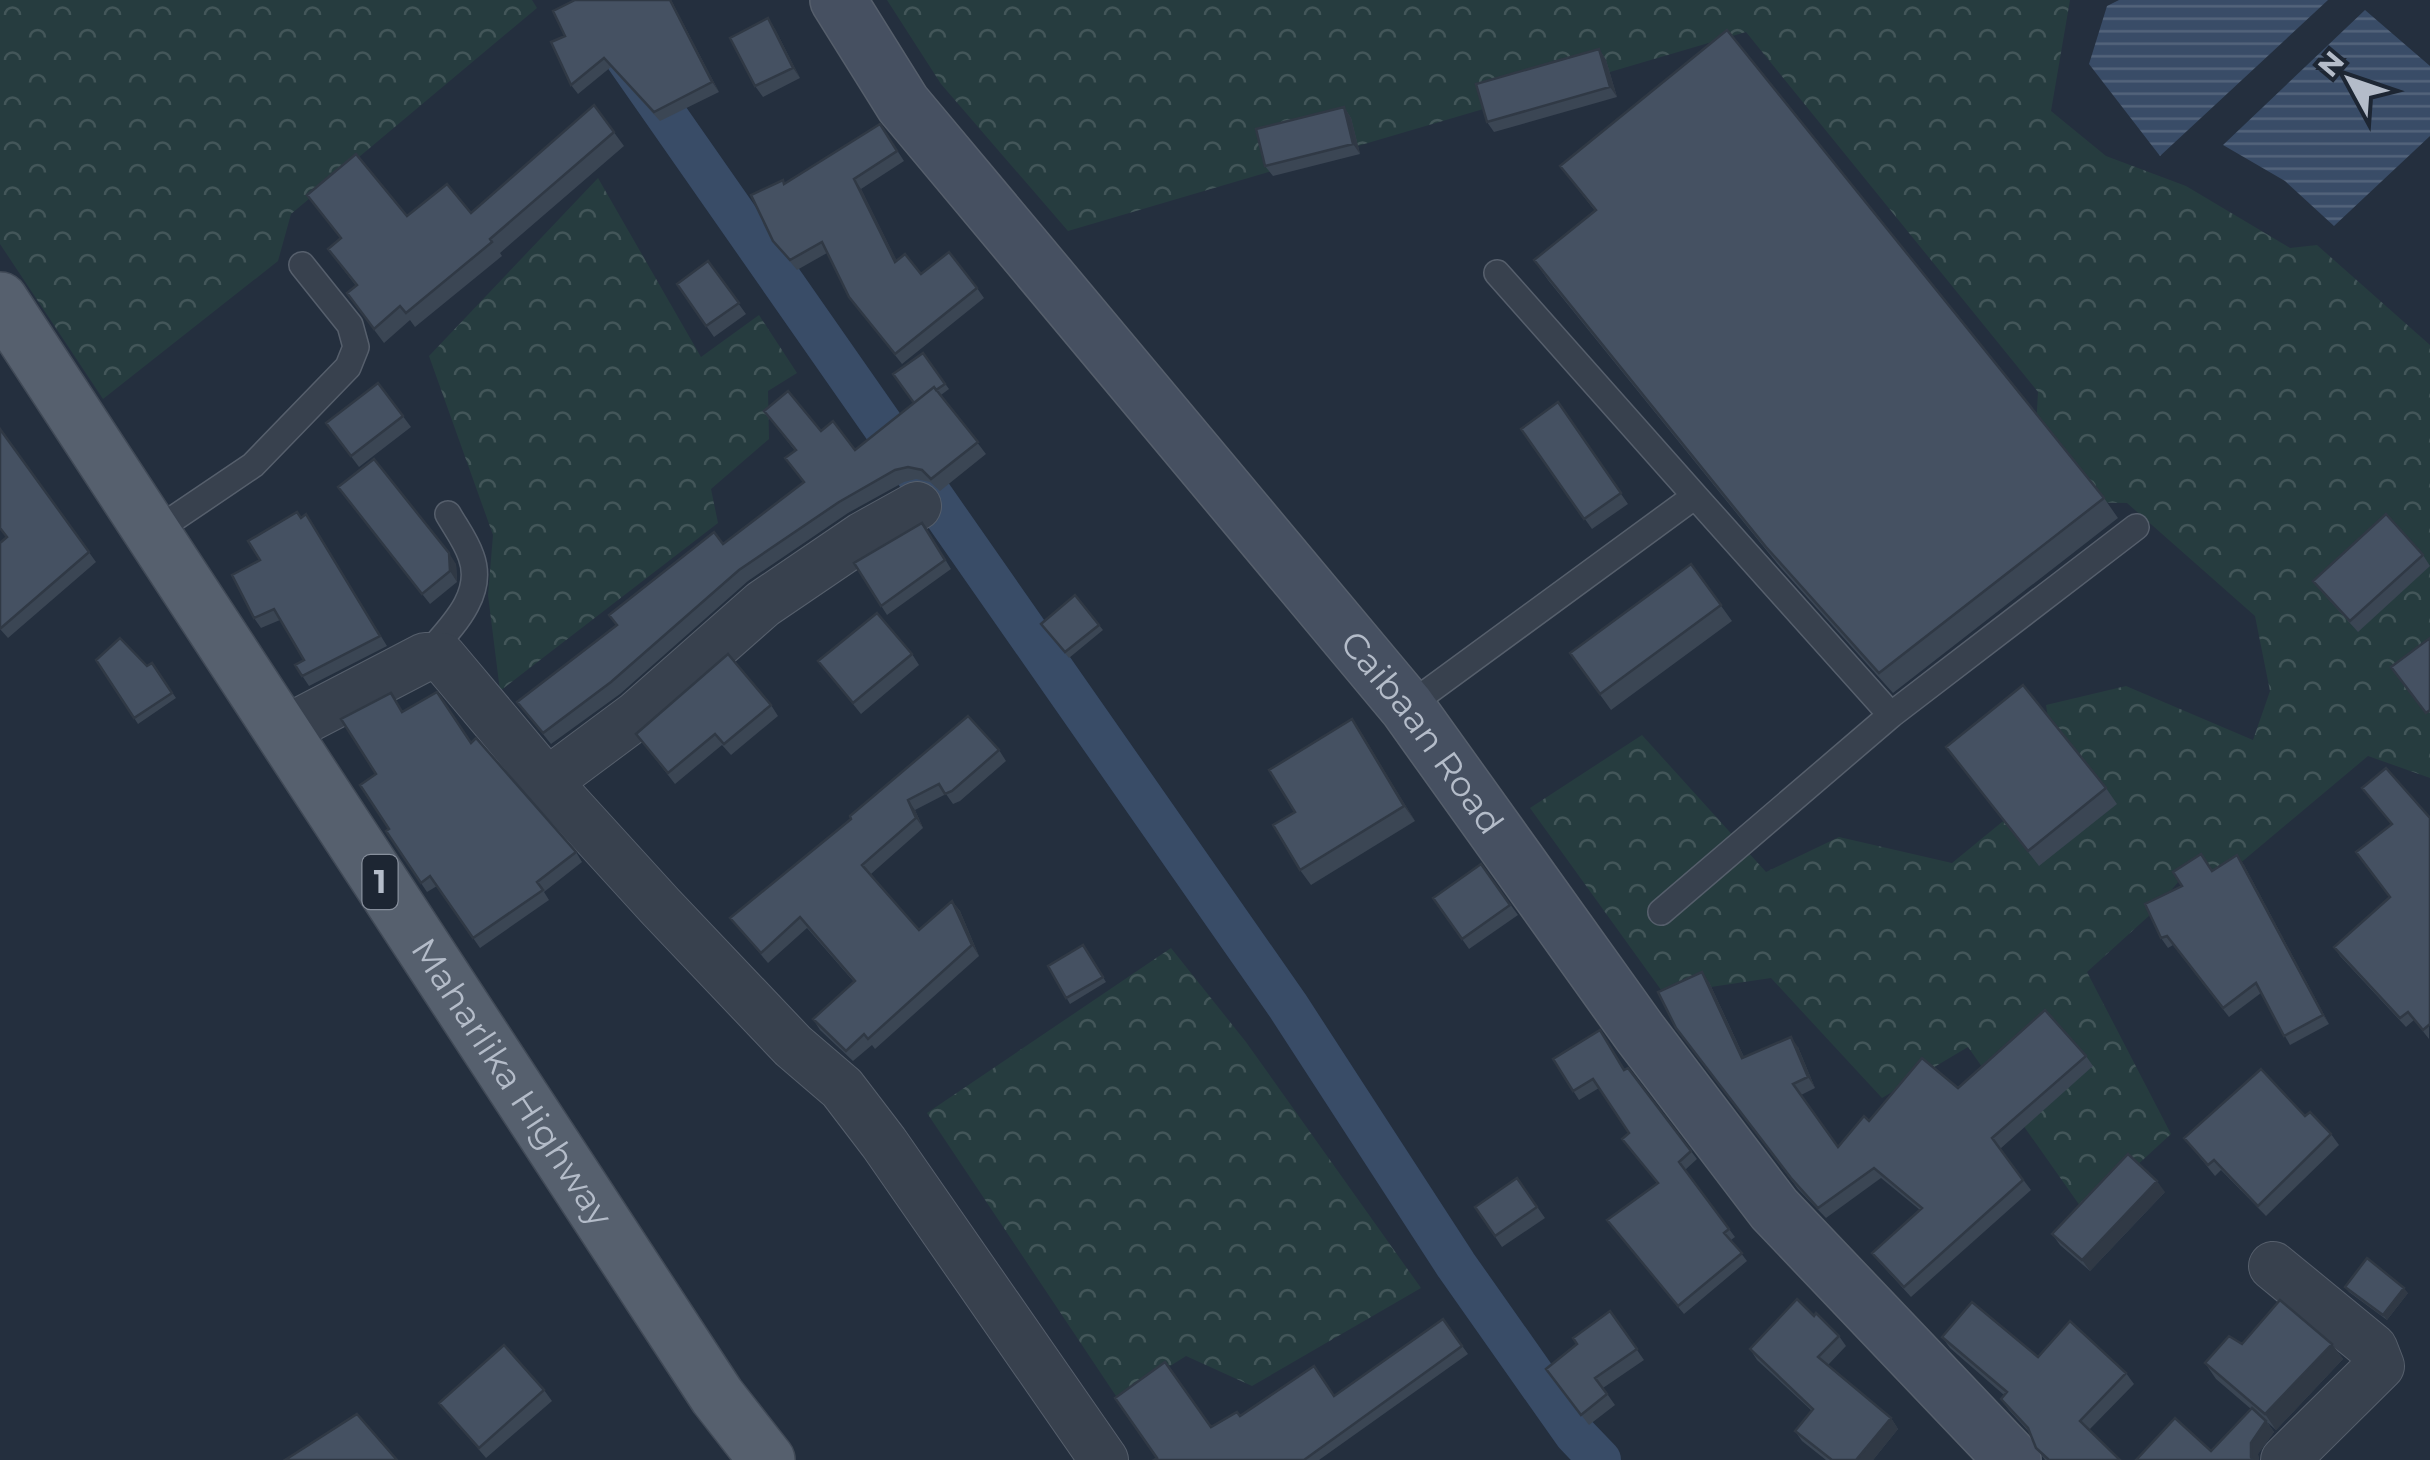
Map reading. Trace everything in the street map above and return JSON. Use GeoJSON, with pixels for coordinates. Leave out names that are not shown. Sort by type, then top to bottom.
{"type":"FeatureCollection","features":[{"type":"Feature","properties":{"kind":"main road","name":"Maharlika Highway"},"geometry":{"type":"LineString","coordinates":[[0,300],[717,1396],[767,1460]]}},
{"type":"Feature","properties":{"kind":"street","name":"Caibaan Road"},"geometry":{"type":"LineString","coordinates":[[838,0],[903,104],[1407,708],[1640,1033],[1774,1209],[2013,1460]]}},
{"type":"Feature","properties":{"kind":"street"},"geometry":{"type":"LineString","coordinates":[[546,782],[637,715],[763,604],[863,536],[917,506]]}},
{"type":"Feature","properties":{"kind":"street"},"geometry":{"type":"LineString","coordinates":[[281,732],[425,657],[442,658],[546,782],[793,1046],[842,1088],[884,1142],[1104,1460]]}},
{"type":"Feature","properties":{"kind":"street"},"geometry":{"type":"LineString","coordinates":[[2274,1266],[2374,1348],[2380,1366],[2285,1460]]}},
{"type":"Feature","properties":{"kind":"lane"},"geometry":{"type":"LineString","coordinates":[[151,534],[253,464],[348,368],[356,347],[350,325],[302,266]]}},
{"type":"Feature","properties":{"kind":"lane"},"geometry":{"type":"LineString","coordinates":[[1497,273],[1892,715]]}},
{"type":"Feature","properties":{"kind":"lane"},"geometry":{"type":"LineString","coordinates":[[1407,708],[1695,496]]}},
{"type":"Feature","properties":{"kind":"lane"},"geometry":{"type":"LineString","coordinates":[[425,657],[465,610],[474,584],[472,558],[448,514]]}},
{"type":"Feature","properties":{"kind":"lane"},"geometry":{"type":"LineString","coordinates":[[1661,912],[1892,715],[2136,527]]}},
{"type":"Feature","properties":{"kind":"green space"},"geometry":{"type":"Polygon","coordinates":[[[0,0],[532,0],[537,8],[291,214],[278,261],[103,399],[0,244],[0,0]]]}},
{"type":"Feature","properties":{"kind":"green space"},"geometry":{"type":"Polygon","coordinates":[[[887,0],[2070,0],[2051,111],[2106,156],[2186,186],[2290,248],[2317,245],[2430,345],[2430,778],[2368,756],[2219,881],[2179,881],[2151,914],[2087,972],[2171,1134],[2085,1213],[1968,1047],[1882,1098],[1771,978],[1664,994],[1530,808],[1642,735],[1766,872],[1839,837],[1952,863],[2057,777],[2046,705],[2126,686],[2253,740],[2270,691],[2255,616],[2127,503],[2069,502],[2034,463],[2038,392],[1746,32],[1068,231],[941,84],[887,0]]]}},
{"type":"Feature","properties":{"kind":"green space"},"geometry":{"type":"Polygon","coordinates":[[[598,178],[701,357],[759,315],[797,373],[768,391],[769,439],[711,489],[718,523],[500,691],[488,595],[493,535],[429,356],[598,178]]]}},
{"type":"Feature","properties":{"kind":"green space"},"geometry":{"type":"Polygon","coordinates":[[[1171,948],[1246,1042],[1421,1288],[1252,1386],[1186,1356],[1118,1399],[927,1113],[1171,948]]]}},
{"type":"Feature","properties":{"kind":"water"},"geometry":{"type":"Polygon","coordinates":[[[2119,0],[2328,0],[2160,156],[2089,64],[2107,6],[2119,0]]]}},
{"type":"Feature","properties":{"kind":"water"},"geometry":{"type":"Polygon","coordinates":[[[2365,10],[2430,66],[2430,136],[2334,226],[2285,181],[2223,145],[2365,10]]]}},
{"type":"Feature","properties":{"kind":"building"},"geometry":{"type":"Polygon","coordinates":[[[575,0],[670,0],[712,82],[654,112],[604,58],[571,85],[551,42],[565,36],[553,11],[575,0]]]}},
{"type":"Feature","properties":{"kind":"building"},"geometry":{"type":"Polygon","coordinates":[[[768,18],[793,68],[755,86],[730,38],[768,18]]]}},
{"type":"Feature","properties":{"kind":"building"},"geometry":{"type":"Polygon","coordinates":[[[1727,30],[2104,498],[1879,673],[1766,547],[1534,260],[1596,210],[1560,166],[1727,30]]]}},
{"type":"Feature","properties":{"kind":"building"},"geometry":{"type":"Polygon","coordinates":[[[1599,49],[1610,87],[1487,122],[1476,84],[1599,49]]]}},
{"type":"Feature","properties":{"kind":"building"},"geometry":{"type":"Polygon","coordinates":[[[594,105],[614,132],[406,313],[400,306],[374,329],[347,293],[357,285],[328,249],[341,238],[307,195],[356,154],[407,216],[447,184],[471,213],[594,105]]]}},
{"type":"Feature","properties":{"kind":"building"},"geometry":{"type":"Polygon","coordinates":[[[1344,107],[1353,144],[1265,166],[1256,129],[1344,107]]]}},
{"type":"Feature","properties":{"kind":"building"},"geometry":{"type":"Polygon","coordinates":[[[880,124],[897,151],[854,179],[895,262],[905,254],[921,274],[949,252],[977,288],[895,354],[849,297],[822,242],[790,260],[773,241],[751,195],[783,180],[784,184],[880,124]]]}},
{"type":"Feature","properties":{"kind":"building"},"geometry":{"type":"Polygon","coordinates":[[[708,261],[739,303],[706,326],[677,284],[708,261]]]}},
{"type":"Feature","properties":{"kind":"building"},"geometry":{"type":"Polygon","coordinates":[[[923,353],[945,384],[936,390],[934,387],[914,403],[893,374],[923,353]]]}},
{"type":"Feature","properties":{"kind":"building"},"geometry":{"type":"Polygon","coordinates":[[[378,383],[403,416],[351,456],[326,423],[378,383]]]}},
{"type":"Feature","properties":{"kind":"building"},"geometry":{"type":"Polygon","coordinates":[[[934,387],[978,442],[931,479],[922,470],[895,470],[839,502],[739,570],[611,682],[543,733],[517,702],[617,625],[609,615],[714,532],[723,544],[804,482],[785,458],[796,450],[764,411],[788,391],[821,431],[833,421],[855,450],[934,387]]]}},
{"type":"Feature","properties":{"kind":"building"},"geometry":{"type":"Polygon","coordinates":[[[1558,402],[1621,493],[1584,519],[1521,429],[1558,402]]]}},
{"type":"Feature","properties":{"kind":"building"},"geometry":{"type":"Polygon","coordinates":[[[0,429],[89,552],[1,628],[0,543],[7,537],[0,528],[0,429]]]}},
{"type":"Feature","properties":{"kind":"building"},"geometry":{"type":"Polygon","coordinates":[[[374,459],[449,553],[450,571],[422,594],[338,487],[374,459]]]}},
{"type":"Feature","properties":{"kind":"building"},"geometry":{"type":"Polygon","coordinates":[[[297,512],[301,518],[306,514],[380,636],[302,676],[295,665],[304,660],[274,609],[254,618],[232,575],[260,560],[248,541],[297,512]]]}},
{"type":"Feature","properties":{"kind":"building"},"geometry":{"type":"Polygon","coordinates":[[[2386,514],[2423,555],[2350,621],[2313,581],[2386,514]]]}},
{"type":"Feature","properties":{"kind":"building"},"geometry":{"type":"Polygon","coordinates":[[[922,523],[945,560],[881,606],[854,563],[922,523]]]}},
{"type":"Feature","properties":{"kind":"building"},"geometry":{"type":"Polygon","coordinates":[[[1691,564],[1721,605],[1600,694],[1570,653],[1691,564]]]}},
{"type":"Feature","properties":{"kind":"building"},"geometry":{"type":"Polygon","coordinates":[[[1075,595],[1099,625],[1065,652],[1041,624],[1075,595]]]}},
{"type":"Feature","properties":{"kind":"building"},"geometry":{"type":"Polygon","coordinates":[[[877,613],[912,654],[853,703],[818,661],[877,613]]]}},
{"type":"Feature","properties":{"kind":"building"},"geometry":{"type":"Polygon","coordinates":[[[120,638],[147,666],[152,663],[172,693],[134,718],[96,660],[120,638]]]}},
{"type":"Feature","properties":{"kind":"building"},"geometry":{"type":"Polygon","coordinates":[[[2430,638],[2430,710],[2426,713],[2391,667],[2430,638]]]}},
{"type":"Feature","properties":{"kind":"building"},"geometry":{"type":"Polygon","coordinates":[[[728,654],[771,705],[724,744],[715,734],[668,773],[636,734],[728,654]]]}},
{"type":"Feature","properties":{"kind":"building"},"geometry":{"type":"Polygon","coordinates":[[[2023,685],[2106,788],[2028,851],[1946,747],[2023,685]]]}},
{"type":"Feature","properties":{"kind":"building"},"geometry":{"type":"Polygon","coordinates":[[[437,692],[471,743],[476,738],[576,852],[537,882],[543,890],[473,938],[430,876],[421,883],[386,831],[389,829],[360,785],[376,774],[341,719],[391,693],[402,712],[437,692]]]}},
{"type":"Feature","properties":{"kind":"building"},"geometry":{"type":"Polygon","coordinates":[[[968,716],[999,750],[952,791],[945,794],[939,784],[908,800],[916,818],[862,865],[919,930],[952,901],[972,945],[868,1039],[864,1034],[846,1051],[813,1019],[855,981],[800,917],[761,953],[730,918],[968,716]]]}},
{"type":"Feature","properties":{"kind":"building"},"geometry":{"type":"Polygon","coordinates":[[[1352,719],[1404,806],[1300,870],[1273,825],[1295,812],[1269,770],[1352,719]]]}},
{"type":"Feature","properties":{"kind":"building"},"geometry":{"type":"Polygon","coordinates":[[[2386,768],[2430,818],[2430,1024],[2423,1030],[2408,1012],[2400,1018],[2334,947],[2390,897],[2356,852],[2392,824],[2362,788],[2386,768]]]}},
{"type":"Feature","properties":{"kind":"building"},"geometry":{"type":"Polygon","coordinates":[[[2201,854],[2212,871],[2237,855],[2323,1015],[2284,1036],[2256,983],[2223,1008],[2167,936],[2161,938],[2145,904],[2182,886],[2173,872],[2201,854]]]}},
{"type":"Feature","properties":{"kind":"building"},"geometry":{"type":"Polygon","coordinates":[[[1481,864],[1510,905],[1462,939],[1433,898],[1481,864]]]}},
{"type":"Feature","properties":{"kind":"building"},"geometry":{"type":"Polygon","coordinates":[[[1083,945],[1103,977],[1066,998],[1048,966],[1083,945]]]}},
{"type":"Feature","properties":{"kind":"building"},"geometry":{"type":"Polygon","coordinates":[[[1702,972],[1742,1058],[1791,1037],[1808,1077],[1793,1084],[1838,1147],[1864,1116],[1869,1121],[1922,1058],[1958,1088],[2045,1010],[2086,1056],[1992,1138],[2023,1180],[1904,1287],[1872,1253],[1922,1208],[1874,1168],[1818,1208],[1676,1028],[1658,992],[1702,972]]]}},
{"type":"Feature","properties":{"kind":"building"},"geometry":{"type":"Polygon","coordinates":[[[1600,1030],[1624,1070],[1628,1068],[1691,1151],[1679,1162],[1729,1229],[1724,1233],[1742,1253],[1678,1306],[1607,1220],[1658,1183],[1622,1139],[1629,1133],[1593,1079],[1573,1091],[1553,1059],[1600,1030]]]}},
{"type":"Feature","properties":{"kind":"building"},"geometry":{"type":"Polygon","coordinates":[[[2261,1069],[2305,1116],[2310,1112],[2331,1134],[2258,1206],[2214,1160],[2208,1165],[2184,1138],[2261,1069]]]}},
{"type":"Feature","properties":{"kind":"building"},"geometry":{"type":"Polygon","coordinates":[[[2128,1154],[2157,1181],[2082,1260],[2052,1234],[2128,1154]]]}},
{"type":"Feature","properties":{"kind":"building"},"geometry":{"type":"Polygon","coordinates":[[[1517,1178],[1537,1207],[1495,1236],[1475,1207],[1517,1178]]]}},
{"type":"Feature","properties":{"kind":"building"},"geometry":{"type":"Polygon","coordinates":[[[2367,1258],[2404,1288],[2383,1315],[2345,1287],[2367,1258]]]}},
{"type":"Feature","properties":{"kind":"building"},"geometry":{"type":"Polygon","coordinates":[[[1797,1299],[1839,1336],[1818,1357],[1891,1418],[1856,1460],[1832,1460],[1795,1431],[1813,1409],[1750,1349],[1797,1299]]]}},
{"type":"Feature","properties":{"kind":"building"},"geometry":{"type":"Polygon","coordinates":[[[2280,1300],[2332,1344],[2265,1414],[2205,1363],[2229,1336],[2242,1344],[2280,1300]]]}},
{"type":"Feature","properties":{"kind":"building"},"geometry":{"type":"Polygon","coordinates":[[[1972,1302],[2038,1357],[2070,1321],[2126,1373],[2080,1421],[2120,1460],[2049,1460],[2036,1448],[2028,1428],[2001,1399],[2007,1392],[1942,1337],[1972,1302]]]}},
{"type":"Feature","properties":{"kind":"building"},"geometry":{"type":"Polygon","coordinates":[[[1610,1311],[1637,1349],[1595,1378],[1607,1394],[1581,1415],[1546,1369],[1577,1344],[1573,1338],[1610,1311]]]}},
{"type":"Feature","properties":{"kind":"building"},"geometry":{"type":"Polygon","coordinates":[[[1443,1319],[1462,1346],[1304,1460],[1154,1460],[1157,1458],[1115,1398],[1165,1362],[1211,1427],[1237,1412],[1240,1416],[1314,1366],[1334,1396],[1443,1319]]]}},
{"type":"Feature","properties":{"kind":"building"},"geometry":{"type":"Polygon","coordinates":[[[504,1345],[544,1390],[479,1448],[439,1403],[504,1345]]]}},
{"type":"Feature","properties":{"kind":"building"},"geometry":{"type":"Polygon","coordinates":[[[2252,1408],[2266,1421],[2251,1443],[2253,1460],[2136,1460],[2175,1418],[2211,1451],[2252,1408]]]}},
{"type":"Feature","properties":{"kind":"building"},"geometry":{"type":"Polygon","coordinates":[[[357,1414],[397,1460],[285,1460],[357,1414]]]}},
{"type":"Feature","properties":{"kind":"waterway"},"geometry":{"type":"LineString","coordinates":[[595,0],[613,39],[1288,1006],[1456,1265],[1575,1434],[1600,1460]]}}]}
